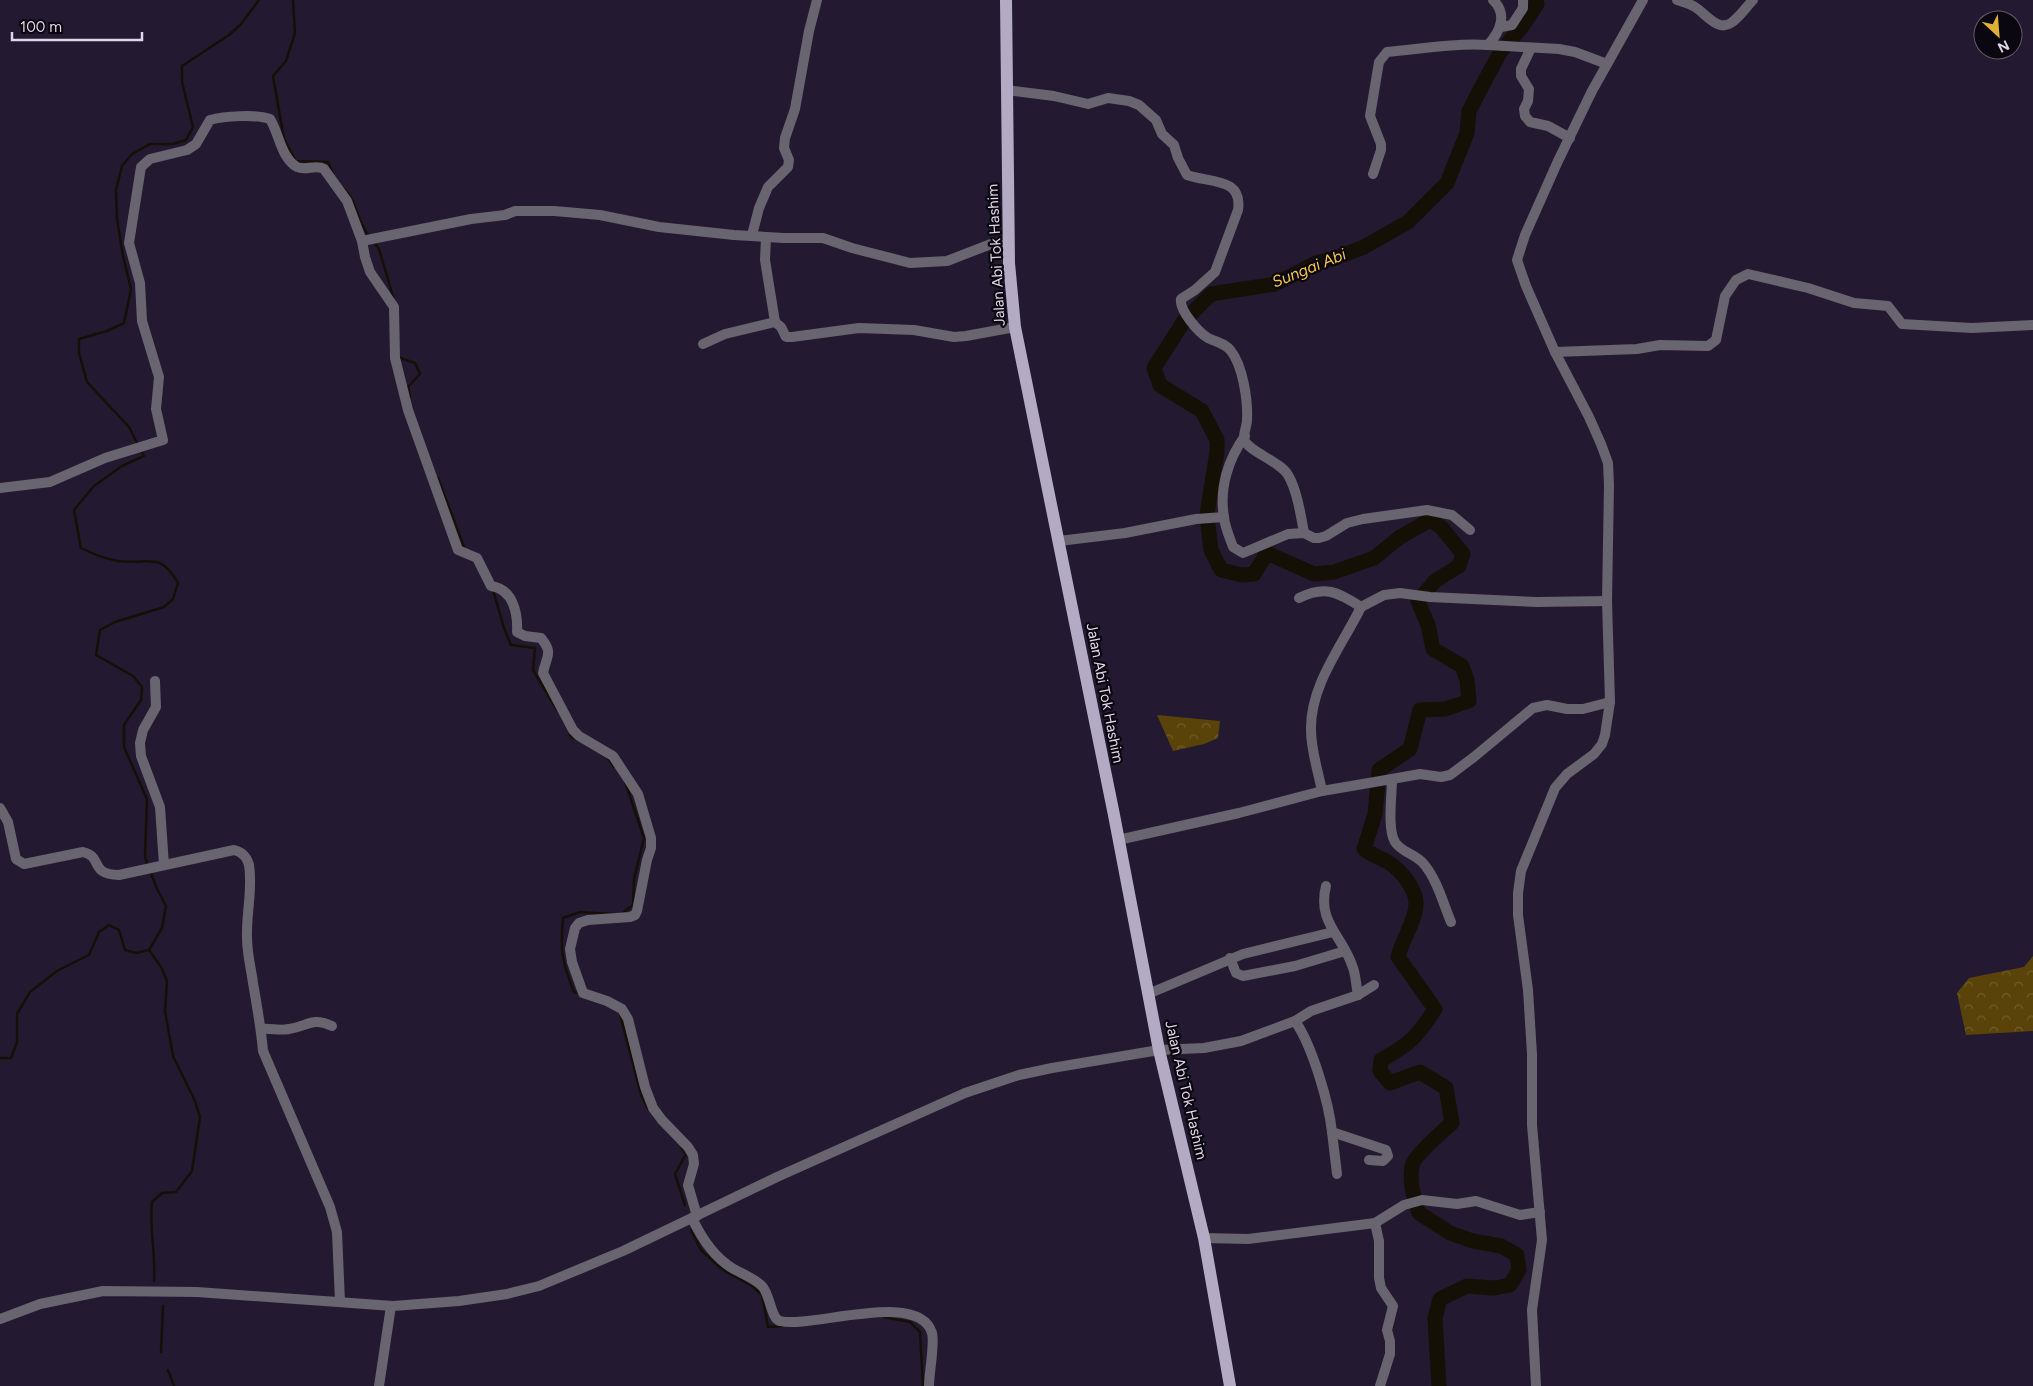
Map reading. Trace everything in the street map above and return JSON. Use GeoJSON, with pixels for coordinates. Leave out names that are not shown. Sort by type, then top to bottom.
{"type":"FeatureCollection","features":[{"type":"Feature","properties":{"kind":"main road","name":"Jalan Abi Tok Hashim"},"geometry":{"type":"LineString","coordinates":[[1006,0],[1009,263],[1015,327],[1159,1050],[1204,1238],[1230,1386]]}},
{"type":"Feature","properties":{"kind":"street"},"geometry":{"type":"LineString","coordinates":[[752,235],[768,187],[788,167],[790,160],[784,148],[785,138],[795,109],[809,31],[817,0]]}},
{"type":"Feature","properties":{"kind":"street"},"geometry":{"type":"LineString","coordinates":[[1488,45],[1501,27],[1502,16],[1498,5],[1493,0]]}},
{"type":"Feature","properties":{"kind":"street"},"geometry":{"type":"LineString","coordinates":[[1501,27],[1512,25],[1523,8],[1523,0]]}},
{"type":"Feature","properties":{"kind":"street"},"geometry":{"type":"LineString","coordinates":[[1536,1386],[1531,1322],[1542,1240],[1532,1125],[1532,1054],[1528,990],[1518,915],[1518,884],[1521,871],[1555,788],[1567,774],[1594,754],[1602,744],[1608,720],[1610,702],[1607,601],[1610,485],[1608,463],[1589,417],[1555,352],[1526,286],[1517,260],[1541,197],[1592,91],[1643,0]]}},
{"type":"Feature","properties":{"kind":"street"},"geometry":{"type":"LineString","coordinates":[[1677,0],[1695,7],[1718,24],[1723,25],[1729,24],[1753,0]]}},
{"type":"Feature","properties":{"kind":"street"},"geometry":{"type":"LineString","coordinates":[[1373,174],[1381,150],[1381,144],[1370,116],[1377,70],[1383,55],[1387,52],[1437,45],[1488,45],[1575,52],[1607,64]]}},
{"type":"Feature","properties":{"kind":"street"},"geometry":{"type":"LineString","coordinates":[[1531,48],[1520,69],[1521,76],[1530,89],[1524,109],[1525,116],[1530,122],[1548,126],[1570,138]]}},
{"type":"Feature","properties":{"kind":"street"},"geometry":{"type":"LineString","coordinates":[[1006,90],[1054,96],[1088,104],[1108,98],[1129,101],[1139,105],[1156,120],[1162,134],[1174,145],[1187,175],[1225,184],[1236,192],[1240,200],[1238,210],[1215,272],[1195,290],[1180,299],[1180,305],[1193,325],[1207,337],[1227,346],[1238,363],[1246,407],[1247,421],[1244,439],[1247,444],[1261,455],[1277,463],[1289,476],[1300,509],[1304,533]]}},
{"type":"Feature","properties":{"kind":"street"},"geometry":{"type":"LineString","coordinates":[[0,488],[50,482],[105,458],[163,440],[156,410],[159,377],[142,321],[140,283],[129,243],[140,167],[150,159],[187,150],[196,144],[210,120],[217,118],[264,117],[270,119],[283,150],[296,166],[305,169],[321,167],[324,169],[347,201],[369,240],[370,272],[394,307],[395,358],[408,410],[458,550],[477,558],[494,586],[510,597],[517,624],[517,632],[525,636],[540,638],[549,650],[544,673],[574,730],[579,736],[613,756],[630,779],[642,806],[651,838],[651,848],[646,860],[637,911],[630,917],[588,920],[579,923],[572,936],[572,962],[577,974],[579,987],[583,993],[607,1001],[622,1009],[628,1019],[645,1087],[653,1108],[693,1155],[694,1164],[688,1185],[694,1217],[704,1239],[722,1261],[762,1286],[768,1295],[774,1317],[777,1320],[787,1322],[805,1321],[842,1315],[903,1312],[923,1321],[930,1327],[933,1335],[929,1386]]}},
{"type":"Feature","properties":{"kind":"street"},"geometry":{"type":"LineString","coordinates":[[369,240],[472,218],[504,215],[515,211],[554,211],[600,214],[659,227],[752,235],[766,238],[823,238],[880,256],[910,263],[924,264],[947,261],[991,244],[1009,241]]}},
{"type":"Feature","properties":{"kind":"street"},"geometry":{"type":"LineString","coordinates":[[766,238],[765,260],[775,322],[781,326],[786,337],[859,328],[914,330],[966,336],[1015,327]]}},
{"type":"Feature","properties":{"kind":"street"},"geometry":{"type":"LineString","coordinates":[[1555,352],[1636,350],[1660,345],[1702,346],[1712,344],[1716,340],[1725,296],[1736,280],[1748,274],[1808,288],[1854,303],[1888,306],[1892,309],[1898,322],[1902,324],[1972,328],[2033,325]]}},
{"type":"Feature","properties":{"kind":"street"},"geometry":{"type":"LineString","coordinates":[[703,344],[725,334],[775,322]]}},
{"type":"Feature","properties":{"kind":"street"},"geometry":{"type":"LineString","coordinates":[[1245,436],[1234,450],[1226,476],[1224,517],[1233,547],[1243,553],[1288,534],[1304,533],[1314,538],[1319,538],[1347,524],[1364,519],[1427,510],[1452,515],[1470,530]]}},
{"type":"Feature","properties":{"kind":"street"},"geometry":{"type":"LineString","coordinates":[[1059,541],[1125,533],[1196,519],[1224,517]]}},
{"type":"Feature","properties":{"kind":"street"},"geometry":{"type":"LineString","coordinates":[[1299,598],[1317,591],[1330,591],[1361,607]]}},
{"type":"Feature","properties":{"kind":"street"},"geometry":{"type":"LineString","coordinates":[[1322,791],[1311,731],[1314,702],[1335,653],[1361,607],[1384,595],[1400,593],[1430,597],[1537,602],[1607,601]]}},
{"type":"Feature","properties":{"kind":"street"},"geometry":{"type":"LineString","coordinates":[[155,682],[156,707],[144,730],[140,743],[141,756],[160,807],[160,866]]}},
{"type":"Feature","properties":{"kind":"street"},"geometry":{"type":"LineString","coordinates":[[1118,840],[1239,813],[1322,791],[1420,774],[1441,777],[1450,775],[1505,733],[1527,712],[1540,706],[1583,709],[1610,702]]}},
{"type":"Feature","properties":{"kind":"street"},"geometry":{"type":"LineString","coordinates":[[1388,780],[1391,830],[1395,841],[1400,848],[1418,858],[1425,865],[1438,889],[1451,922]]}},
{"type":"Feature","properties":{"kind":"street"},"geometry":{"type":"LineString","coordinates":[[0,808],[8,822],[16,859],[24,864],[83,852],[94,858],[99,870],[104,873],[119,875],[234,850],[246,858],[249,866],[250,891],[246,937],[263,1051],[275,1082],[324,1189],[333,1214],[336,1232],[340,1302]]}},
{"type":"Feature","properties":{"kind":"street"},"geometry":{"type":"LineString","coordinates":[[1326,886],[1323,905],[1326,918],[1353,966],[1358,995]]}},
{"type":"Feature","properties":{"kind":"street"},"geometry":{"type":"LineString","coordinates":[[1148,994],[1230,958],[1333,932]]}},
{"type":"Feature","properties":{"kind":"street"},"geometry":{"type":"LineString","coordinates":[[1230,958],[1236,973],[1243,976],[1295,966],[1345,951]]}},
{"type":"Feature","properties":{"kind":"street"},"geometry":{"type":"LineString","coordinates":[[0,1318],[40,1304],[103,1291],[197,1292],[391,1306],[484,1298],[539,1286],[623,1251],[777,1177],[965,1093],[1019,1075],[1052,1068],[1159,1050],[1226,1045],[1295,1020],[1311,1011],[1339,1003],[1358,995],[1374,985]]}},
{"type":"Feature","properties":{"kind":"street"},"geometry":{"type":"LineString","coordinates":[[1295,1020],[1305,1038],[1326,1104],[1332,1132],[1337,1174]]}},
{"type":"Feature","properties":{"kind":"street"},"geometry":{"type":"LineString","coordinates":[[261,1029],[289,1029],[314,1021],[322,1021],[332,1026]]}},
{"type":"Feature","properties":{"kind":"street"},"geometry":{"type":"LineString","coordinates":[[1332,1132],[1386,1150],[1388,1156],[1383,1161],[1369,1160]]}},
{"type":"Feature","properties":{"kind":"street"},"geometry":{"type":"LineString","coordinates":[[1204,1238],[1256,1238],[1375,1223],[1404,1205],[1422,1200],[1458,1204],[1476,1201],[1520,1215],[1540,1212]]}},
{"type":"Feature","properties":{"kind":"street"},"geometry":{"type":"LineString","coordinates":[[1375,1223],[1379,1241],[1379,1278],[1381,1288],[1393,1306],[1387,1330],[1390,1341],[1390,1354],[1380,1386]]}},
{"type":"Feature","properties":{"kind":"street"},"geometry":{"type":"LineString","coordinates":[[379,1386],[391,1306]]}},
{"type":"Feature","properties":{"kind":"green space"},"geometry":{"type":"Polygon","coordinates":[[[1157,715],[1220,721],[1218,738],[1204,744],[1173,751],[1157,715]]]}},
{"type":"Feature","properties":{"kind":"green space"},"geometry":{"type":"Polygon","coordinates":[[[2033,956],[2033,1031],[1966,1035],[1957,993],[1969,978],[2024,967],[2033,956]]]}},
{"type":"Feature","properties":{"kind":"waterway"},"geometry":{"type":"LineString","coordinates":[[138,445],[129,427],[87,382],[79,353],[79,339],[107,331],[124,323],[131,289],[117,219],[116,190],[122,166],[132,154],[150,144],[173,144],[186,140],[193,127],[182,82],[182,66],[229,35],[241,24],[259,0]]}},
{"type":"Feature","properties":{"kind":"waterway"},"geometry":{"type":"LineString","coordinates":[[293,0],[295,33],[286,61],[273,76],[284,139],[296,161],[328,162],[333,174]]}},
{"type":"Feature","properties":{"kind":"waterway","name":"Sungai Abi"},"geometry":{"type":"LineString","coordinates":[[1207,514],[1217,452],[1217,440],[1202,411],[1160,385],[1154,368],[1184,321],[1211,294],[1275,284],[1316,263],[1364,247],[1408,222],[1447,183],[1467,133],[1469,111],[1501,51],[1521,28],[1537,4],[1536,0]]}},
{"type":"Feature","properties":{"kind":"waterway"},"geometry":{"type":"LineString","coordinates":[[342,187],[351,198],[369,236]]}},
{"type":"Feature","properties":{"kind":"waterway"},"geometry":{"type":"LineString","coordinates":[[374,242],[379,249],[394,300]]}},
{"type":"Feature","properties":{"kind":"waterway"},"geometry":{"type":"LineString","coordinates":[[397,357],[415,363],[420,374],[408,387],[410,398]]}},
{"type":"Feature","properties":{"kind":"waterway"},"geometry":{"type":"LineString","coordinates":[[141,450],[144,456],[122,466],[94,486],[74,510],[81,548],[113,560],[159,563],[172,573],[178,583],[173,599],[164,607],[115,622],[100,630],[96,655],[133,676],[142,687],[141,700],[124,725],[124,747],[147,799],[145,857],[148,866]]}},
{"type":"Feature","properties":{"kind":"waterway"},"geometry":{"type":"LineString","coordinates":[[438,478],[464,547]]}},
{"type":"Feature","properties":{"kind":"waterway","name":"Sungai Abi"},"geometry":{"type":"LineString","coordinates":[[1208,525],[1211,550],[1221,570],[1242,575],[1254,574],[1267,553],[1314,574],[1334,572],[1374,558],[1400,537],[1430,520],[1441,527],[1463,554],[1459,566],[1435,581],[1418,601],[1428,625],[1433,649],[1462,666],[1467,680],[1469,701],[1445,709],[1420,710],[1410,749],[1379,770],[1375,814],[1364,849],[1395,867],[1413,891],[1416,908],[1398,957],[1435,1009],[1412,1039],[1381,1060],[1380,1071],[1390,1083],[1420,1072],[1446,1088],[1452,1123],[1423,1150],[1412,1166],[1412,1184],[1419,1213],[1450,1233],[1473,1241],[1501,1246],[1517,1255],[1519,1270],[1510,1285],[1494,1288],[1467,1286],[1440,1299],[1435,1318],[1439,1386]]}},
{"type":"Feature","properties":{"kind":"waterway"},"geometry":{"type":"LineString","coordinates":[[493,590],[511,645],[535,648],[533,670],[557,710]]}},
{"type":"Feature","properties":{"kind":"waterway"},"geometry":{"type":"LineString","coordinates":[[569,732],[571,737],[577,740]]}},
{"type":"Feature","properties":{"kind":"waterway"},"geometry":{"type":"LineString","coordinates":[[607,757],[614,767]]}},
{"type":"Feature","properties":{"kind":"waterway"},"geometry":{"type":"LineString","coordinates":[[621,914],[633,905],[634,879],[644,838],[625,782]]}},
{"type":"Feature","properties":{"kind":"waterway"},"geometry":{"type":"LineString","coordinates":[[0,1058],[11,1058],[17,1042],[17,1014],[30,992],[57,971],[89,955],[99,932],[109,925],[119,930],[125,950],[136,953],[149,950],[162,928],[166,906],[150,871]]}},
{"type":"Feature","properties":{"kind":"waterway"},"geometry":{"type":"LineString","coordinates":[[581,994],[574,992],[564,964],[562,948],[563,918],[580,912],[613,914]]}},
{"type":"Feature","properties":{"kind":"waterway"},"geometry":{"type":"LineString","coordinates":[[149,950],[161,967],[167,981],[165,1011],[173,1056],[195,1101],[200,1117],[192,1171],[176,1192],[162,1193],[152,1202],[151,1222],[154,1281]]}},
{"type":"Feature","properties":{"kind":"waterway"},"geometry":{"type":"LineString","coordinates":[[620,1014],[641,1095],[648,1109]]}},
{"type":"Feature","properties":{"kind":"waterway"},"geometry":{"type":"LineString","coordinates":[[681,1147],[686,1154],[675,1174],[685,1205]]}},
{"type":"Feature","properties":{"kind":"waterway"},"geometry":{"type":"LineString","coordinates":[[691,1230],[701,1250],[723,1270],[752,1286],[762,1295],[768,1327],[783,1326]]}},
{"type":"Feature","properties":{"kind":"waterway"},"geometry":{"type":"LineString","coordinates":[[161,1352],[163,1306]]}},
{"type":"Feature","properties":{"kind":"waterway"},"geometry":{"type":"LineString","coordinates":[[883,1317],[910,1322],[920,1332],[923,1386]]}},
{"type":"Feature","properties":{"kind":"waterway"},"geometry":{"type":"LineString","coordinates":[[168,1370],[174,1386]]}}]}
